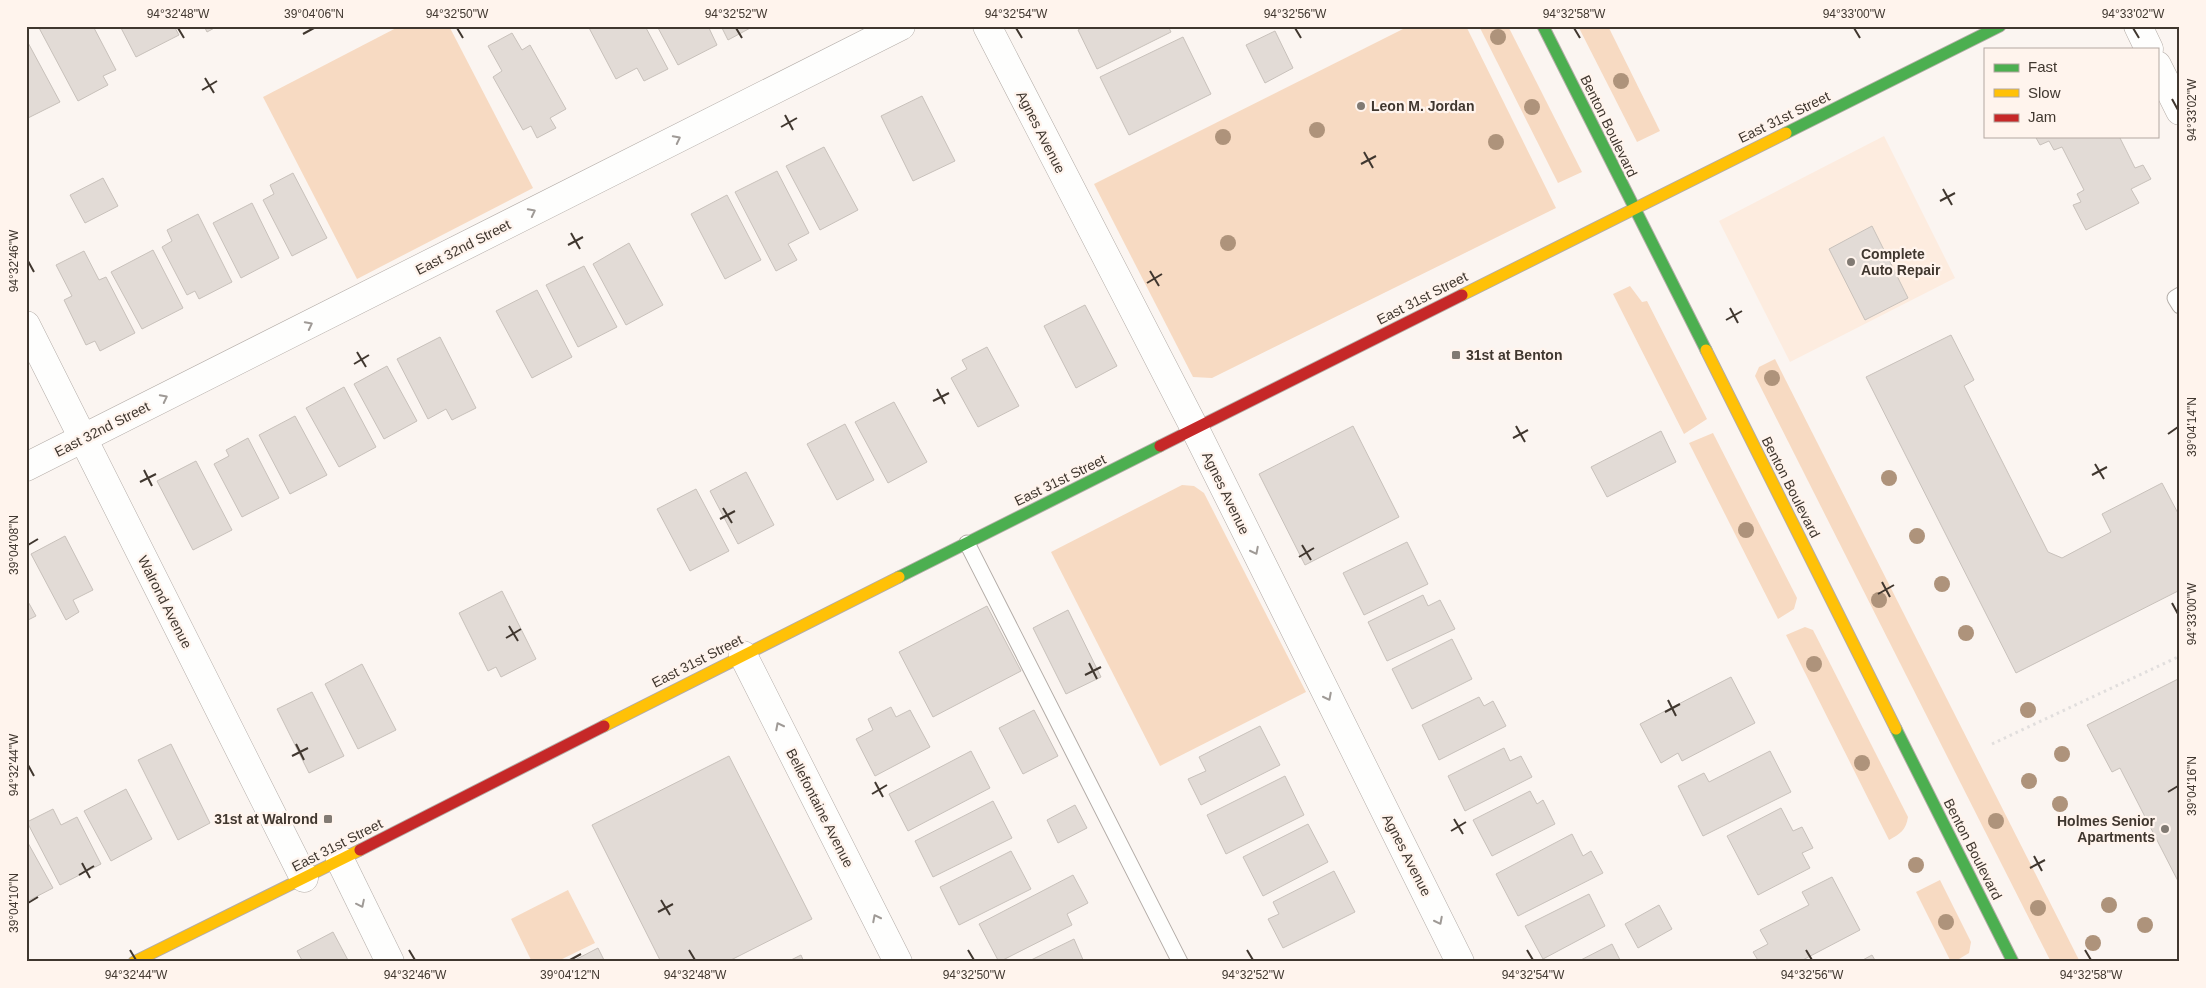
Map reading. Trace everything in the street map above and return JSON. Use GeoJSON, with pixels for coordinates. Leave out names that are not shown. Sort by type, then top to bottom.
{"type":"FeatureCollection","features":[{"type":"Feature","properties":{"kind":"main road","name":"Benton Boulevard"},"geometry":{"type":"LineString","coordinates":[[1543,26],[2013,962]]}},
{"type":"Feature","properties":{"kind":"main road","name":"East 31st Street"},"geometry":{"type":"LineString","coordinates":[[134,962],[2000,26]]}},
{"type":"Feature","properties":{"kind":"street","name":"East 32nd Street"},"geometry":{"type":"LineString","coordinates":[[26,467],[901,26]]}},
{"type":"Feature","properties":{"kind":"street","name":"Agnes Avenue"},"geometry":{"type":"LineString","coordinates":[[987,26],[1194,430],[1460,962]]}},
{"type":"Feature","properties":{"kind":"street"},"geometry":{"type":"LineString","coordinates":[[2138,26],[2149,48]]}},
{"type":"Feature","properties":{"kind":"street"},"geometry":{"type":"LineString","coordinates":[[2158,67],[2180,111]]}},
{"type":"Feature","properties":{"kind":"street","name":"Walrond Avenue"},"geometry":{"type":"LineString","coordinates":[[26,326],[304,878]]}},
{"type":"Feature","properties":{"kind":"street","name":"Bellefontaine Avenue"},"geometry":{"type":"LineString","coordinates":[[743,655],[898,962]]}},
{"type":"Feature","properties":{"kind":"street"},"geometry":{"type":"LineString","coordinates":[[340,860],[390,962]]}},
{"type":"Feature","properties":{"kind":"lane"},"geometry":{"type":"LineString","coordinates":[[2180,296],[2176,298],[2180,306]]}},
{"type":"Feature","properties":{"kind":"lane"},"geometry":{"type":"LineString","coordinates":[[967,543],[1180,962]]}},
{"type":"Feature","properties":{"kind":"path"},"geometry":{"type":"LineString","coordinates":[[1992,744],[2180,656]]}},
{"type":"Feature","properties":{"kind":"shaded area"},"geometry":{"type":"Polygon","coordinates":[[[400,26],[449,26],[533,188],[357,279],[263,97],[400,26]]]}},
{"type":"Feature","properties":{"kind":"shaded area"},"geometry":{"type":"Polygon","coordinates":[[[1409,26],[1466,26],[1556,208],[1212,378],[1193,377],[1094,184],[1409,26]]]}},
{"type":"Feature","properties":{"kind":"shaded area"},"geometry":{"type":"Polygon","coordinates":[[[1479,26],[1508,26],[1582,172],[1558,183],[1479,26]]]}},
{"type":"Feature","properties":{"kind":"shaded area"},"geometry":{"type":"Polygon","coordinates":[[[1578,26],[1608,26],[1660,131],[1637,142],[1578,26]]]}},
{"type":"Feature","properties":{"kind":"shaded area"},"geometry":{"type":"Polygon","coordinates":[[[1884,136],[1955,278],[1790,362],[1719,221],[1884,136]]]}},
{"type":"Feature","properties":{"kind":"shaded area"},"geometry":{"type":"Polygon","coordinates":[[[1630,286],[1642,302],[1647,301],[1707,419],[1684,434],[1613,294],[1630,286]]]}},
{"type":"Feature","properties":{"kind":"shaded area"},"geometry":{"type":"Polygon","coordinates":[[[1775,359],[2080,962],[2051,962],[1755,376],[1759,367],[1775,359]]]}},
{"type":"Feature","properties":{"kind":"shaded area"},"geometry":{"type":"Polygon","coordinates":[[[1713,433],[1797,598],[1794,609],[1778,619],[1689,443],[1713,433]]]}},
{"type":"Feature","properties":{"kind":"shaded area"},"geometry":{"type":"Polygon","coordinates":[[[1182,485],[1194,486],[1204,493],[1306,692],[1160,766],[1051,552],[1182,485]]]}},
{"type":"Feature","properties":{"kind":"shaded area"},"geometry":{"type":"Polygon","coordinates":[[[1805,627],[1813,630],[1908,817],[1902,831],[1889,840],[1786,635],[1805,627]]]}},
{"type":"Feature","properties":{"kind":"shaded area"},"geometry":{"type":"Polygon","coordinates":[[[1940,880],[1971,942],[1969,953],[1954,962],[1951,962],[1916,892],[1940,880]]]}},
{"type":"Feature","properties":{"kind":"shaded area"},"geometry":{"type":"Polygon","coordinates":[[[568,890],[595,943],[556,962],[532,962],[511,919],[568,890]]]}},
{"type":"Feature","properties":{"kind":"building"},"geometry":{"type":"Polygon","coordinates":[[[38,26],[93,26],[116,70],[103,76],[108,85],[78,101],[38,26]]]}},
{"type":"Feature","properties":{"kind":"building"},"geometry":{"type":"Polygon","coordinates":[[[120,26],[174,26],[179,35],[136,57],[120,26]]]}},
{"type":"Feature","properties":{"kind":"building"},"geometry":{"type":"Polygon","coordinates":[[[204,26],[218,26],[207,32],[204,26]]]}},
{"type":"Feature","properties":{"kind":"building"},"geometry":{"type":"Polygon","coordinates":[[[588,26],[645,26],[668,69],[644,81],[637,68],[616,79],[588,26]]]}},
{"type":"Feature","properties":{"kind":"building"},"geometry":{"type":"Polygon","coordinates":[[[657,26],[708,26],[717,45],[678,65],[657,26]]]}},
{"type":"Feature","properties":{"kind":"building"},"geometry":{"type":"Polygon","coordinates":[[[721,26],[754,26],[728,40],[721,26]]]}},
{"type":"Feature","properties":{"kind":"building"},"geometry":{"type":"Polygon","coordinates":[[[1085,26],[1168,26],[1171,32],[1097,69],[1078,30],[1085,26]]]}},
{"type":"Feature","properties":{"kind":"building"},"geometry":{"type":"Polygon","coordinates":[[[1275,31],[1293,68],[1265,83],[1246,45],[1275,31]]]}},
{"type":"Feature","properties":{"kind":"building"},"geometry":{"type":"Polygon","coordinates":[[[512,33],[522,50],[530,45],[566,109],[550,118],[556,128],[537,138],[531,126],[523,130],[493,77],[502,71],[488,46],[512,33]]]}},
{"type":"Feature","properties":{"kind":"building"},"geometry":{"type":"Polygon","coordinates":[[[1183,37],[1211,94],[1129,135],[1100,77],[1183,37]]]}},
{"type":"Feature","properties":{"kind":"building"},"geometry":{"type":"Polygon","coordinates":[[[26,39],[60,102],[26,119],[26,39]]]}},
{"type":"Feature","properties":{"kind":"building"},"geometry":{"type":"Polygon","coordinates":[[[922,96],[955,161],[913,181],[881,116],[922,96]]]}},
{"type":"Feature","properties":{"kind":"building"},"geometry":{"type":"Polygon","coordinates":[[[2036,138],[2120,138],[2135,168],[2143,165],[2151,179],[2131,189],[2139,203],[2086,230],[2073,205],[2081,202],[2077,194],[2084,190],[2062,147],[2054,150],[2049,141],[2040,145],[2036,138]]]}},
{"type":"Feature","properties":{"kind":"building"},"geometry":{"type":"Polygon","coordinates":[[[824,147],[858,210],[820,230],[786,166],[824,147]]]}},
{"type":"Feature","properties":{"kind":"building"},"geometry":{"type":"Polygon","coordinates":[[[777,171],[809,233],[788,244],[797,260],[776,271],[735,192],[777,171]]]}},
{"type":"Feature","properties":{"kind":"building"},"geometry":{"type":"Polygon","coordinates":[[[293,173],[327,238],[292,256],[263,200],[274,194],[270,185],[293,173]]]}},
{"type":"Feature","properties":{"kind":"building"},"geometry":{"type":"Polygon","coordinates":[[[103,178],[118,206],[85,223],[70,195],[103,178]]]}},
{"type":"Feature","properties":{"kind":"building"},"geometry":{"type":"Polygon","coordinates":[[[727,195],[761,260],[725,279],[691,214],[727,195]]]}},
{"type":"Feature","properties":{"kind":"building"},"geometry":{"type":"Polygon","coordinates":[[[252,203],[279,258],[241,278],[213,223],[252,203]]]}},
{"type":"Feature","properties":{"kind":"building"},"geometry":{"type":"Polygon","coordinates":[[[198,214],[232,282],[199,299],[195,291],[187,295],[162,247],[172,241],[167,230],[198,214]]]}},
{"type":"Feature","properties":{"kind":"building"},"geometry":{"type":"Polygon","coordinates":[[[1872,226],[1908,298],[1865,320],[1829,249],[1872,226]]]}},
{"type":"Feature","properties":{"kind":"building"},"geometry":{"type":"Polygon","coordinates":[[[629,243],[663,305],[626,325],[593,264],[629,243]]]}},
{"type":"Feature","properties":{"kind":"building"},"geometry":{"type":"Polygon","coordinates":[[[153,250],[183,308],[142,329],[111,272],[153,250]]]}},
{"type":"Feature","properties":{"kind":"building"},"geometry":{"type":"Polygon","coordinates":[[[84,251],[99,280],[106,277],[135,333],[100,351],[95,341],[86,345],[64,300],[72,296],[56,265],[84,251]]]}},
{"type":"Feature","properties":{"kind":"building"},"geometry":{"type":"Polygon","coordinates":[[[584,266],[617,327],[578,347],[546,285],[584,266]]]}},
{"type":"Feature","properties":{"kind":"building"},"geometry":{"type":"Polygon","coordinates":[[[537,290],[572,357],[532,378],[496,311],[537,290]]]}},
{"type":"Feature","properties":{"kind":"building"},"geometry":{"type":"Polygon","coordinates":[[[1085,305],[1117,366],[1076,388],[1044,326],[1085,305]]]}},
{"type":"Feature","properties":{"kind":"building"},"geometry":{"type":"Polygon","coordinates":[[[1951,335],[1974,380],[1964,386],[2048,552],[2062,558],[2111,532],[2102,514],[2162,483],[2180,517],[2180,590],[2016,673],[1866,377],[1951,335]]]}},
{"type":"Feature","properties":{"kind":"building"},"geometry":{"type":"Polygon","coordinates":[[[440,337],[476,408],[452,420],[446,409],[428,419],[397,359],[440,337]]]}},
{"type":"Feature","properties":{"kind":"building"},"geometry":{"type":"Polygon","coordinates":[[[987,347],[1019,406],[978,427],[951,378],[967,369],[962,360],[987,347]]]}},
{"type":"Feature","properties":{"kind":"building"},"geometry":{"type":"Polygon","coordinates":[[[387,366],[417,421],[384,439],[354,384],[387,366]]]}},
{"type":"Feature","properties":{"kind":"building"},"geometry":{"type":"Polygon","coordinates":[[[344,387],[376,447],[339,467],[306,408],[344,387]]]}},
{"type":"Feature","properties":{"kind":"building"},"geometry":{"type":"Polygon","coordinates":[[[894,402],[927,462],[888,483],[855,422],[894,402]]]}},
{"type":"Feature","properties":{"kind":"building"},"geometry":{"type":"Polygon","coordinates":[[[295,416],[327,475],[290,494],[259,435],[295,416]]]}},
{"type":"Feature","properties":{"kind":"building"},"geometry":{"type":"Polygon","coordinates":[[[845,424],[874,480],[837,500],[807,444],[845,424]]]}},
{"type":"Feature","properties":{"kind":"building"},"geometry":{"type":"Polygon","coordinates":[[[1353,426],[1399,517],[1305,565],[1259,474],[1353,426]]]}},
{"type":"Feature","properties":{"kind":"building"},"geometry":{"type":"Polygon","coordinates":[[[1661,431],[1676,462],[1607,497],[1591,467],[1661,431]]]}},
{"type":"Feature","properties":{"kind":"building"},"geometry":{"type":"Polygon","coordinates":[[[248,438],[279,498],[242,517],[214,464],[229,456],[226,450],[248,438]]]}},
{"type":"Feature","properties":{"kind":"building"},"geometry":{"type":"Polygon","coordinates":[[[196,461],[232,530],[193,550],[157,481],[196,461]]]}},
{"type":"Feature","properties":{"kind":"building"},"geometry":{"type":"Polygon","coordinates":[[[746,472],[774,525],[738,544],[710,491],[746,472]]]}},
{"type":"Feature","properties":{"kind":"building"},"geometry":{"type":"Polygon","coordinates":[[[696,489],[729,551],[690,571],[657,509],[696,489]]]}},
{"type":"Feature","properties":{"kind":"building"},"geometry":{"type":"Polygon","coordinates":[[[65,536],[93,590],[73,600],[79,612],[66,620],[31,554],[65,536]]]}},
{"type":"Feature","properties":{"kind":"building"},"geometry":{"type":"Polygon","coordinates":[[[1407,542],[1428,584],[1364,615],[1343,573],[1407,542]]]}},
{"type":"Feature","properties":{"kind":"building"},"geometry":{"type":"Polygon","coordinates":[[[502,591],[536,659],[501,677],[496,667],[488,671],[459,613],[502,591]]]}},
{"type":"Feature","properties":{"kind":"building"},"geometry":{"type":"Polygon","coordinates":[[[1423,595],[1428,606],[1440,600],[1455,629],[1387,661],[1368,622],[1423,595]]]}},
{"type":"Feature","properties":{"kind":"building"},"geometry":{"type":"Polygon","coordinates":[[[26,598],[36,616],[26,621],[26,598]]]}},
{"type":"Feature","properties":{"kind":"building"},"geometry":{"type":"Polygon","coordinates":[[[987,606],[1021,671],[933,717],[899,652],[987,606]]]}},
{"type":"Feature","properties":{"kind":"building"},"geometry":{"type":"Polygon","coordinates":[[[1068,610],[1101,677],[1066,694],[1033,628],[1068,610]]]}},
{"type":"Feature","properties":{"kind":"building"},"geometry":{"type":"Polygon","coordinates":[[[1452,639],[1472,679],[1412,709],[1392,669],[1452,639]]]}},
{"type":"Feature","properties":{"kind":"building"},"geometry":{"type":"Polygon","coordinates":[[[362,664],[396,730],[358,749],[325,684],[362,664]]]}},
{"type":"Feature","properties":{"kind":"building"},"geometry":{"type":"Polygon","coordinates":[[[1731,677],[1755,723],[1682,761],[1678,753],[1661,763],[1640,724],[1731,677]]]}},
{"type":"Feature","properties":{"kind":"building","name":"Holmes Senior Apartments"},"geometry":{"type":"Polygon","coordinates":[[[2180,678],[2180,885],[2120,768],[2112,772],[2087,725],[2180,678]]]}},
{"type":"Feature","properties":{"kind":"building"},"geometry":{"type":"Polygon","coordinates":[[[312,692],[344,756],[309,773],[277,709],[312,692]]]}},
{"type":"Feature","properties":{"kind":"building"},"geometry":{"type":"Polygon","coordinates":[[[1479,697],[1484,706],[1493,701],[1506,726],[1439,760],[1422,725],[1479,697]]]}},
{"type":"Feature","properties":{"kind":"building"},"geometry":{"type":"Polygon","coordinates":[[[891,707],[896,717],[910,710],[930,747],[875,776],[856,739],[873,730],[868,719],[891,707]]]}},
{"type":"Feature","properties":{"kind":"building"},"geometry":{"type":"Polygon","coordinates":[[[1034,710],[1058,756],[1023,774],[999,728],[1034,710]]]}},
{"type":"Feature","properties":{"kind":"building"},"geometry":{"type":"Polygon","coordinates":[[[1260,726],[1280,765],[1201,805],[1188,779],[1206,771],[1199,757],[1260,726]]]}},
{"type":"Feature","properties":{"kind":"building"},"geometry":{"type":"Polygon","coordinates":[[[171,744],[210,823],[178,840],[138,760],[171,744]]]}},
{"type":"Feature","properties":{"kind":"building"},"geometry":{"type":"Polygon","coordinates":[[[1504,748],[1510,761],[1521,756],[1532,777],[1465,811],[1448,776],[1504,748]]]}},
{"type":"Feature","properties":{"kind":"building"},"geometry":{"type":"Polygon","coordinates":[[[971,751],[990,788],[908,831],[889,794],[971,751]]]}},
{"type":"Feature","properties":{"kind":"building"},"geometry":{"type":"Polygon","coordinates":[[[1770,751],[1791,792],[1703,836],[1678,786],[1704,773],[1709,782],[1770,751]]]}},
{"type":"Feature","properties":{"kind":"building"},"geometry":{"type":"Polygon","coordinates":[[[729,756],[812,919],[727,962],[661,962],[592,825],[729,756]]]}},
{"type":"Feature","properties":{"kind":"building"},"geometry":{"type":"Polygon","coordinates":[[[1285,776],[1304,815],[1226,854],[1207,815],[1285,776]]]}},
{"type":"Feature","properties":{"kind":"building"},"geometry":{"type":"Polygon","coordinates":[[[126,789],[152,839],[111,861],[84,811],[126,789]]]}},
{"type":"Feature","properties":{"kind":"building"},"geometry":{"type":"Polygon","coordinates":[[[1530,791],[1537,804],[1543,800],[1555,824],[1492,856],[1473,820],[1530,791]]]}},
{"type":"Feature","properties":{"kind":"building"},"geometry":{"type":"Polygon","coordinates":[[[993,801],[1012,838],[933,877],[915,841],[993,801]]]}},
{"type":"Feature","properties":{"kind":"building"},"geometry":{"type":"Polygon","coordinates":[[[1075,805],[1087,828],[1058,843],[1047,820],[1075,805]]]}},
{"type":"Feature","properties":{"kind":"building"},"geometry":{"type":"Polygon","coordinates":[[[1781,808],[1793,831],[1802,827],[1813,848],[1802,853],[1810,868],[1758,895],[1727,836],[1781,808]]]}},
{"type":"Feature","properties":{"kind":"building"},"geometry":{"type":"Polygon","coordinates":[[[53,809],[61,825],[77,817],[101,864],[60,885],[27,822],[53,809]]]}},
{"type":"Feature","properties":{"kind":"building"},"geometry":{"type":"Polygon","coordinates":[[[1308,824],[1328,862],[1263,896],[1243,857],[1308,824]]]}},
{"type":"Feature","properties":{"kind":"building"},"geometry":{"type":"Polygon","coordinates":[[[1572,834],[1583,856],[1591,851],[1603,873],[1518,916],[1496,874],[1572,834]]]}},
{"type":"Feature","properties":{"kind":"building"},"geometry":{"type":"Polygon","coordinates":[[[28,843],[53,888],[26,902],[26,844],[28,843]]]}},
{"type":"Feature","properties":{"kind":"building"},"geometry":{"type":"Polygon","coordinates":[[[1011,851],[1031,889],[959,925],[940,887],[1011,851]]]}},
{"type":"Feature","properties":{"kind":"building"},"geometry":{"type":"Polygon","coordinates":[[[1334,871],[1355,912],[1283,948],[1268,919],[1279,914],[1273,902],[1334,871]]]}},
{"type":"Feature","properties":{"kind":"building"},"geometry":{"type":"Polygon","coordinates":[[[1073,875],[1088,903],[1067,914],[1072,925],[999,962],[979,924],[1073,875]]]}},
{"type":"Feature","properties":{"kind":"building"},"geometry":{"type":"Polygon","coordinates":[[[1832,877],[1860,930],[1799,962],[1759,962],[1753,952],[1768,944],[1760,930],[1809,905],[1802,892],[1832,877]]]}},
{"type":"Feature","properties":{"kind":"building"},"geometry":{"type":"Polygon","coordinates":[[[1589,894],[1605,926],[1543,959],[1525,926],[1589,894]]]}},
{"type":"Feature","properties":{"kind":"building"},"geometry":{"type":"Polygon","coordinates":[[[1659,905],[1672,929],[1638,948],[1625,924],[1659,905]]]}},
{"type":"Feature","properties":{"kind":"building"},"geometry":{"type":"Polygon","coordinates":[[[333,932],[349,962],[303,962],[297,951],[333,932]]]}},
{"type":"Feature","properties":{"kind":"building"},"geometry":{"type":"Polygon","coordinates":[[[1074,939],[1084,962],[1027,962],[1074,939]]]}},
{"type":"Feature","properties":{"kind":"building"},"geometry":{"type":"Polygon","coordinates":[[[1612,944],[1621,962],[1577,962],[1612,944]]]}},
{"type":"Feature","properties":{"kind":"building"},"geometry":{"type":"Polygon","coordinates":[[[598,948],[605,962],[573,962],[573,961],[598,948]]]}},
{"type":"Feature","properties":{"kind":"building"},"geometry":{"type":"Polygon","coordinates":[[[801,955],[804,962],[787,962],[801,955]]]}},
{"type":"Feature","properties":{"kind":"building"},"geometry":{"type":"Polygon","coordinates":[[[1872,955],[1876,962],[1859,962],[1872,955]]]}},
{"type":"Feature","properties":{"kind":"traffic: fast"},"geometry":{"type":"LineString","coordinates":[[1543,26],[1706,350]]}},
{"type":"Feature","properties":{"kind":"traffic: fast"},"geometry":{"type":"LineString","coordinates":[[1786,133],[2000,26]]}},
{"type":"Feature","properties":{"kind":"traffic: fast"},"geometry":{"type":"LineString","coordinates":[[899,577],[1160,446]]}},
{"type":"Feature","properties":{"kind":"traffic: fast"},"geometry":{"type":"LineString","coordinates":[[1896,729],[2013,962]]}},
{"type":"Feature","properties":{"kind":"traffic: slow"},"geometry":{"type":"LineString","coordinates":[[1462,295],[1786,133]]}},
{"type":"Feature","properties":{"kind":"traffic: slow"},"geometry":{"type":"LineString","coordinates":[[1706,350],[1896,729]]}},
{"type":"Feature","properties":{"kind":"traffic: slow"},"geometry":{"type":"LineString","coordinates":[[604,726],[899,577]]}},
{"type":"Feature","properties":{"kind":"traffic: slow"},"geometry":{"type":"LineString","coordinates":[[134,962],[360,850]]}},
{"type":"Feature","properties":{"kind":"traffic: jam"},"geometry":{"type":"LineString","coordinates":[[1160,446],[1462,295]]}},
{"type":"Feature","properties":{"kind":"traffic: jam"},"geometry":{"type":"LineString","coordinates":[[360,850],[604,726]]}},
{"type":"Feature","properties":{"kind":"place","name":"Leon M. Jordan"},"geometry":{"type":"Point","coordinates":[1361,106]}},
{"type":"Feature","properties":{"kind":"place","name":"Complete Auto Repair"},"geometry":{"type":"Point","coordinates":[1851,262]}},
{"type":"Feature","properties":{"kind":"place","name":"31st at Benton"},"geometry":{"type":"Point","coordinates":[1456,355]}},
{"type":"Feature","properties":{"kind":"place","name":"31st at Walrond"},"geometry":{"type":"Point","coordinates":[328,819]}},
{"type":"Feature","properties":{"kind":"place","name":"Holmes Senior Apartments"},"geometry":{"type":"Point","coordinates":[2165,829]}}]}
